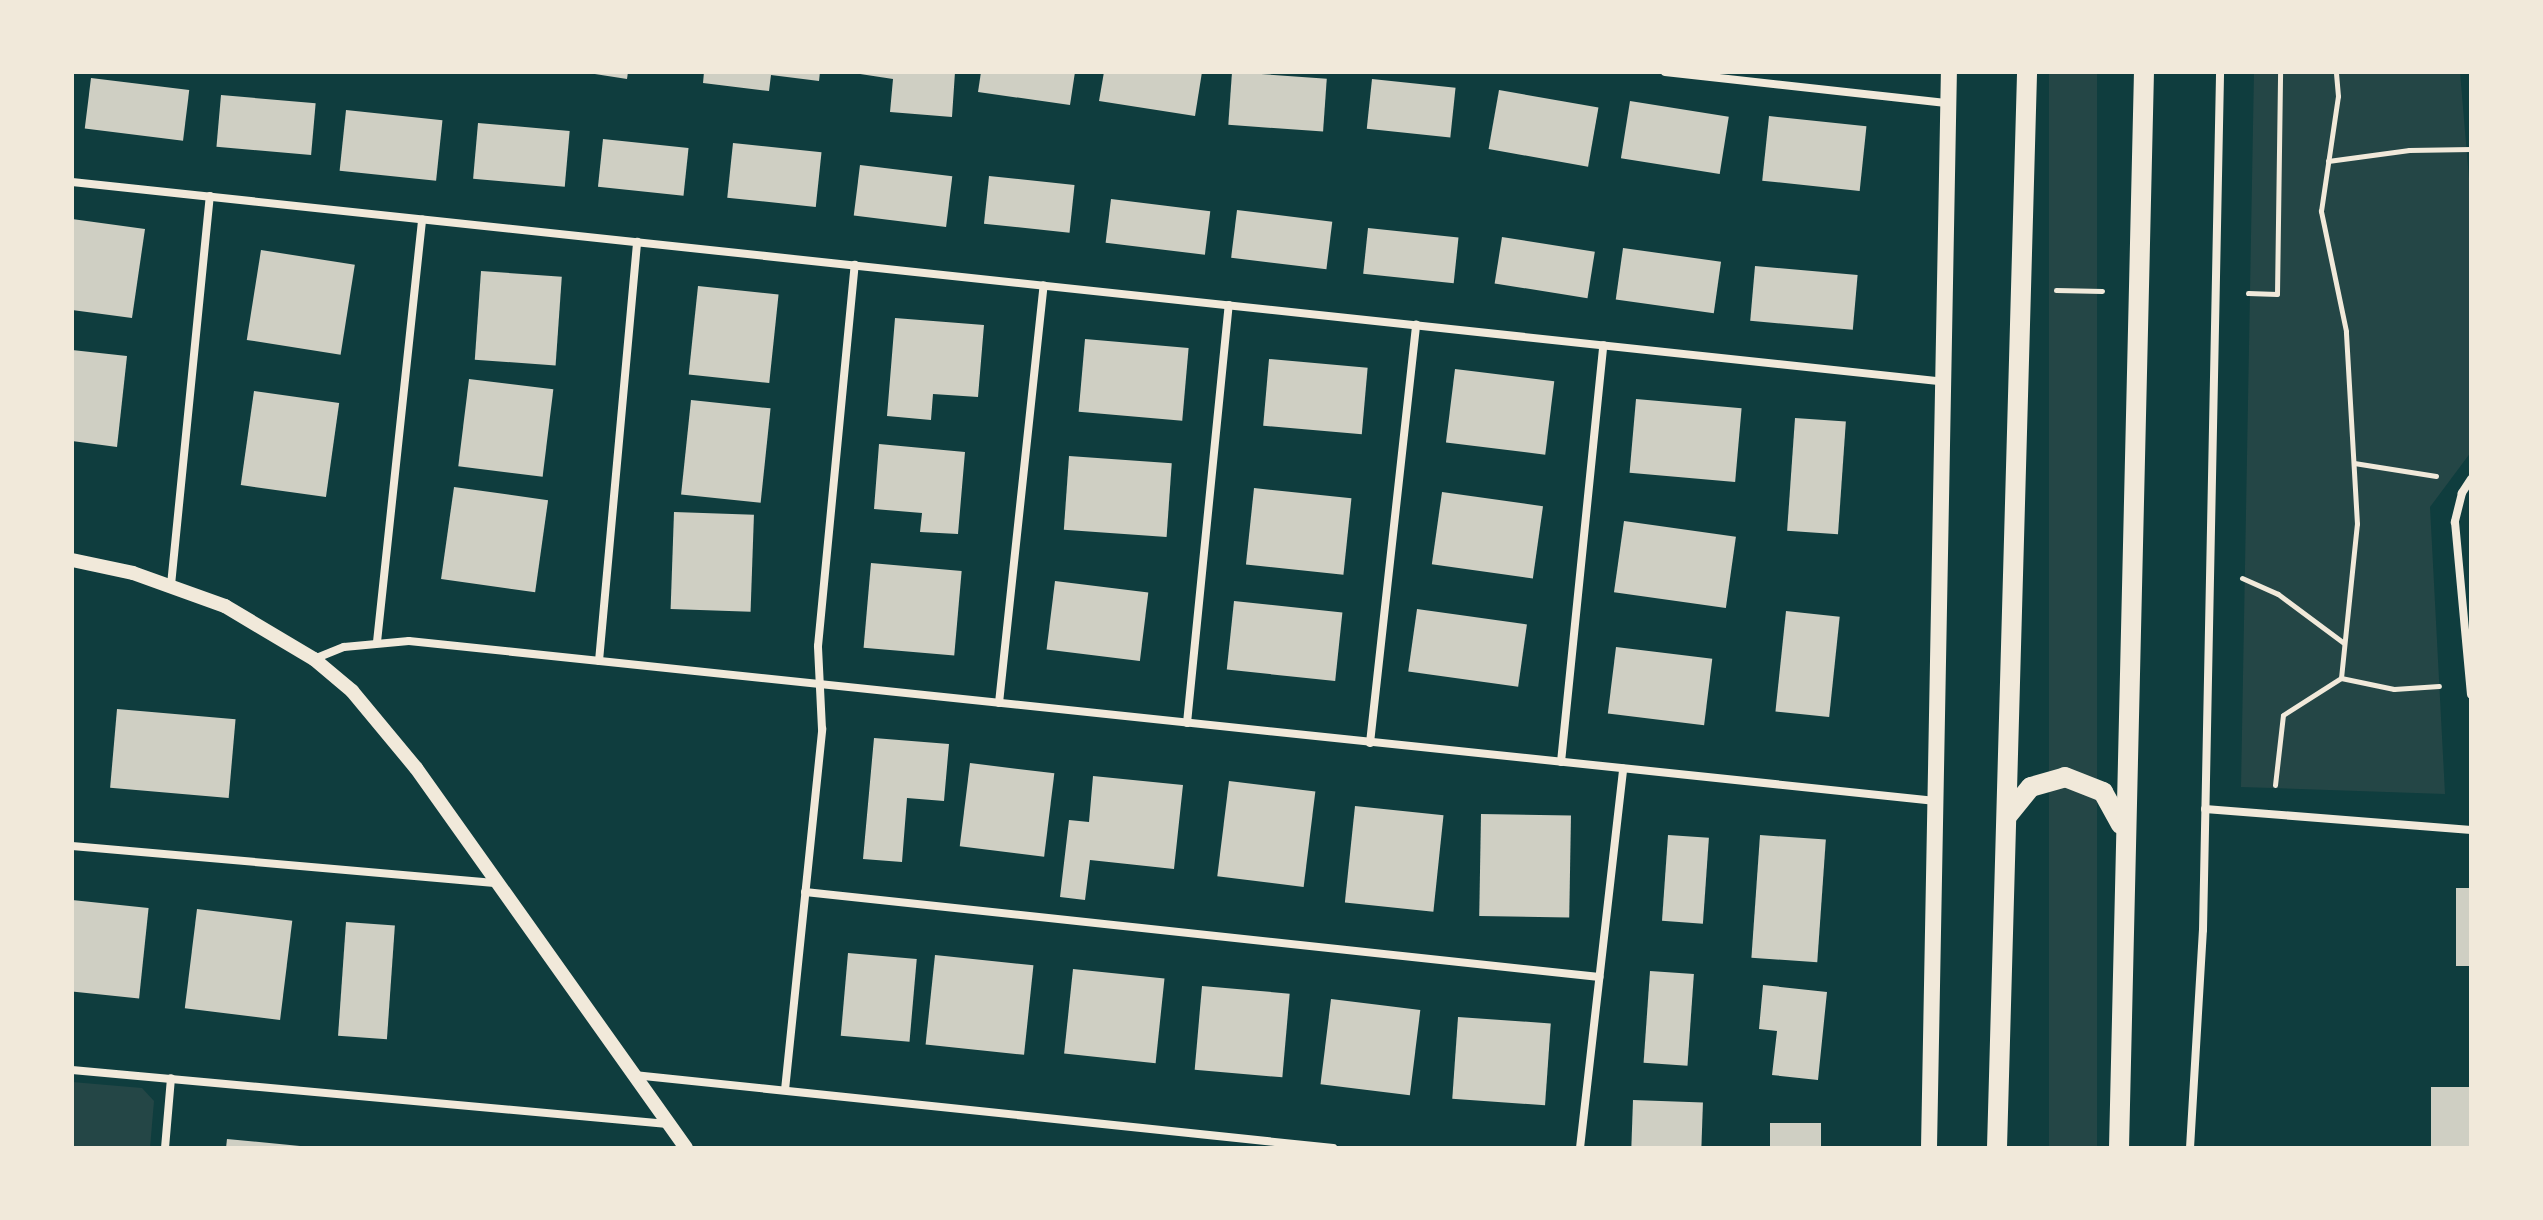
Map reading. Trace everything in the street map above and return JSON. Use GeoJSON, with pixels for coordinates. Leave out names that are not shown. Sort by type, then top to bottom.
{"type":"FeatureCollection","features":[{"type":"Feature","properties":{"kind":"main road"},"geometry":{"type":"LineString","coordinates":[[1929,1148],[1949,72]]}},
{"type":"Feature","properties":{"kind":"main road"},"geometry":{"type":"LineString","coordinates":[[1997,1148],[2027,72]]}},
{"type":"Feature","properties":{"kind":"main road"},"geometry":{"type":"LineString","coordinates":[[2119,1148],[2123,827],[2136,566],[2144,72]]}},
{"type":"Feature","properties":{"kind":"main road"},"geometry":{"type":"LineString","coordinates":[[2008,815],[2031,787],[2065,777],[2103,792],[2123,827]]}},
{"type":"Feature","properties":{"kind":"street"},"geometry":{"type":"LineString","coordinates":[[1665,72],[1948,103]]}},
{"type":"Feature","properties":{"kind":"street"},"geometry":{"type":"LineString","coordinates":[[2190,1148],[2205,809],[2220,72]]}},
{"type":"Feature","properties":{"kind":"street"},"geometry":{"type":"LineString","coordinates":[[72,182],[1945,382]]}},
{"type":"Feature","properties":{"kind":"street"},"geometry":{"type":"LineString","coordinates":[[171,585],[210,196]]}},
{"type":"Feature","properties":{"kind":"street"},"geometry":{"type":"LineString","coordinates":[[377,642],[422,219]]}},
{"type":"Feature","properties":{"kind":"street"},"geometry":{"type":"LineString","coordinates":[[599,661],[637,242]]}},
{"type":"Feature","properties":{"kind":"street"},"geometry":{"type":"LineString","coordinates":[[785,1090],[822,729],[818,646],[855,265]]}},
{"type":"Feature","properties":{"kind":"street"},"geometry":{"type":"LineString","coordinates":[[999,703],[1044,285]]}},
{"type":"Feature","properties":{"kind":"street"},"geometry":{"type":"LineString","coordinates":[[1187,723],[1229,305]]}},
{"type":"Feature","properties":{"kind":"street"},"geometry":{"type":"LineString","coordinates":[[1370,743],[1416,325]]}},
{"type":"Feature","properties":{"kind":"street"},"geometry":{"type":"LineString","coordinates":[[1561,762],[1603,345]]}},
{"type":"Feature","properties":{"kind":"street"},"geometry":{"type":"LineString","coordinates":[[2470,480],[2455,522],[2471,694]]}},
{"type":"Feature","properties":{"kind":"street"},"geometry":{"type":"LineString","coordinates":[[72,560],[171,585],[225,606],[314,659],[386,728],[686,1148]]}},
{"type":"Feature","properties":{"kind":"street"},"geometry":{"type":"LineString","coordinates":[[314,659],[377,642],[599,661],[1937,801]]}},
{"type":"Feature","properties":{"kind":"street"},"geometry":{"type":"LineString","coordinates":[[1580,1148],[1623,768]]}},
{"type":"Feature","properties":{"kind":"street"},"geometry":{"type":"LineString","coordinates":[[2205,809],[2471,830]]}},
{"type":"Feature","properties":{"kind":"street"},"geometry":{"type":"LineString","coordinates":[[72,846],[497,883]]}},
{"type":"Feature","properties":{"kind":"street"},"geometry":{"type":"LineString","coordinates":[[805,892],[1599,977]]}},
{"type":"Feature","properties":{"kind":"street"},"geometry":{"type":"LineString","coordinates":[[72,1070],[668,1124]]}},
{"type":"Feature","properties":{"kind":"street"},"geometry":{"type":"LineString","coordinates":[[633,1075],[1333,1148]]}},
{"type":"Feature","properties":{"kind":"street"},"geometry":{"type":"LineString","coordinates":[[165,1148],[171,1078]]}},
{"type":"Feature","properties":{"kind":"path"},"geometry":{"type":"LineString","coordinates":[[2336,72],[2321,211],[2346,331],[2357,524],[2341,678]]}},
{"type":"Feature","properties":{"kind":"path"},"geometry":{"type":"LineString","coordinates":[[2328,161],[2409,150],[2471,149]]}},
{"type":"Feature","properties":{"kind":"path"},"geometry":{"type":"LineString","coordinates":[[2354,463],[2470,480]]}},
{"type":"Feature","properties":{"kind":"path"},"geometry":{"type":"LineString","coordinates":[[2210,565],[2278,594],[2345,644]]}},
{"type":"Feature","properties":{"kind":"path"},"geometry":{"type":"LineString","coordinates":[[2272,814],[2283,715],[2341,678],[2394,689],[2470,683]]}},
{"type":"Feature","properties":{"kind":"shaded area"},"geometry":{"type":"Polygon","coordinates":[[[2049,72],[2097,72],[2097,1148],[2049,1148],[2049,72]]]}},
{"type":"Feature","properties":{"kind":"shaded area"},"geometry":{"type":"Polygon","coordinates":[[[2254,72],[2460,72],[2471,202],[2471,452],[2430,507],[2445,794],[2241,787],[2254,72]]]}},
{"type":"Feature","properties":{"kind":"shaded area"},"geometry":{"type":"Polygon","coordinates":[[[72,1082],[142,1088],[154,1101],[150,1148],[72,1148],[72,1082]]]}},
{"type":"Feature","properties":{"kind":"building"},"geometry":{"type":"Polygon","coordinates":[[[582,72],[628,72],[627,79],[582,72]]]}},
{"type":"Feature","properties":{"kind":"building"},"geometry":{"type":"Polygon","coordinates":[[[704,72],[820,72],[819,81],[771,75],[769,91],[703,83],[704,72]]]}},
{"type":"Feature","properties":{"kind":"building"},"geometry":{"type":"Polygon","coordinates":[[[847,72],[955,72],[952,117],[890,112],[893,79],[847,72]]]}},
{"type":"Feature","properties":{"kind":"building"},"geometry":{"type":"Polygon","coordinates":[[[981,72],[1075,72],[1070,105],[978,92],[981,72]]]}},
{"type":"Feature","properties":{"kind":"building"},"geometry":{"type":"Polygon","coordinates":[[[1104,72],[1202,72],[1195,116],[1099,101],[1104,72]]]}},
{"type":"Feature","properties":{"kind":"building"},"geometry":{"type":"Polygon","coordinates":[[[1232,72],[1327,79],[1323,131],[1228,125],[1232,72]]]}},
{"type":"Feature","properties":{"kind":"building"},"geometry":{"type":"Polygon","coordinates":[[[91,78],[189,90],[183,141],[85,129],[91,78]]]}},
{"type":"Feature","properties":{"kind":"building"},"geometry":{"type":"Polygon","coordinates":[[[1372,79],[1456,88],[1450,138],[1367,129],[1372,79]]]}},
{"type":"Feature","properties":{"kind":"building"},"geometry":{"type":"Polygon","coordinates":[[[1499,90],[1598,108],[1588,167],[1489,149],[1499,90]]]}},
{"type":"Feature","properties":{"kind":"building"},"geometry":{"type":"Polygon","coordinates":[[[221,95],[316,103],[311,155],[216,147],[221,95]]]}},
{"type":"Feature","properties":{"kind":"building"},"geometry":{"type":"Polygon","coordinates":[[[1630,101],[1729,117],[1720,174],[1621,158],[1630,101]]]}},
{"type":"Feature","properties":{"kind":"building"},"geometry":{"type":"Polygon","coordinates":[[[346,110],[442,120],[436,181],[340,171],[346,110]]]}},
{"type":"Feature","properties":{"kind":"building"},"geometry":{"type":"Polygon","coordinates":[[[1769,116],[1866,126],[1860,191],[1762,181],[1769,116]]]}},
{"type":"Feature","properties":{"kind":"building"},"geometry":{"type":"Polygon","coordinates":[[[478,123],[570,131],[565,187],[473,179],[478,123]]]}},
{"type":"Feature","properties":{"kind":"building"},"geometry":{"type":"Polygon","coordinates":[[[603,139],[689,148],[684,196],[598,187],[603,139]]]}},
{"type":"Feature","properties":{"kind":"building"},"geometry":{"type":"Polygon","coordinates":[[[733,143],[822,152],[816,207],[727,198],[733,143]]]}},
{"type":"Feature","properties":{"kind":"building"},"geometry":{"type":"Polygon","coordinates":[[[860,165],[952,176],[946,227],[854,216],[860,165]]]}},
{"type":"Feature","properties":{"kind":"building"},"geometry":{"type":"Polygon","coordinates":[[[989,176],[1075,185],[1070,233],[984,224],[989,176]]]}},
{"type":"Feature","properties":{"kind":"building"},"geometry":{"type":"Polygon","coordinates":[[[1111,199],[1210,211],[1205,255],[1106,243],[1111,199]]]}},
{"type":"Feature","properties":{"kind":"building"},"geometry":{"type":"Polygon","coordinates":[[[1237,210],[1332,222],[1326,269],[1231,258],[1237,210]]]}},
{"type":"Feature","properties":{"kind":"building"},"geometry":{"type":"Polygon","coordinates":[[[72,219],[145,229],[132,318],[72,310],[72,219]]]}},
{"type":"Feature","properties":{"kind":"building"},"geometry":{"type":"Polygon","coordinates":[[[1368,228],[1459,238],[1454,283],[1363,274],[1368,228]]]}},
{"type":"Feature","properties":{"kind":"building"},"geometry":{"type":"Polygon","coordinates":[[[1502,237],[1595,252],[1587,298],[1495,283],[1502,237]]]}},
{"type":"Feature","properties":{"kind":"building"},"geometry":{"type":"Polygon","coordinates":[[[1623,248],[1721,262],[1714,313],[1616,299],[1623,248]]]}},
{"type":"Feature","properties":{"kind":"building"},"geometry":{"type":"Polygon","coordinates":[[[261,250],[355,265],[341,355],[247,340],[261,250]]]}},
{"type":"Feature","properties":{"kind":"building"},"geometry":{"type":"Polygon","coordinates":[[[1755,266],[1858,275],[1853,330],[1750,321],[1755,266]]]}},
{"type":"Feature","properties":{"kind":"building"},"geometry":{"type":"Polygon","coordinates":[[[481,271],[562,277],[556,365],[475,360],[481,271]]]}},
{"type":"Feature","properties":{"kind":"building"},"geometry":{"type":"Polygon","coordinates":[[[698,286],[779,294],[769,383],[689,375],[698,286]]]}},
{"type":"Feature","properties":{"kind":"building"},"geometry":{"type":"Polygon","coordinates":[[[895,318],[984,325],[978,397],[933,394],[931,420],[887,416],[895,318]]]}},
{"type":"Feature","properties":{"kind":"building"},"geometry":{"type":"Polygon","coordinates":[[[1085,339],[1189,348],[1182,421],[1079,412],[1085,339]]]}},
{"type":"Feature","properties":{"kind":"building"},"geometry":{"type":"Polygon","coordinates":[[[72,350],[127,356],[117,447],[72,441],[72,350]]]}},
{"type":"Feature","properties":{"kind":"building"},"geometry":{"type":"Polygon","coordinates":[[[1269,359],[1368,368],[1362,434],[1263,426],[1269,359]]]}},
{"type":"Feature","properties":{"kind":"building"},"geometry":{"type":"Polygon","coordinates":[[[1455,369],[1554,381],[1545,455],[1446,442],[1455,369]]]}},
{"type":"Feature","properties":{"kind":"building"},"geometry":{"type":"Polygon","coordinates":[[[469,379],[553,389],[543,477],[458,466],[469,379]]]}},
{"type":"Feature","properties":{"kind":"building"},"geometry":{"type":"Polygon","coordinates":[[[254,391],[339,403],[326,497],[241,485],[254,391]]]}},
{"type":"Feature","properties":{"kind":"building"},"geometry":{"type":"Polygon","coordinates":[[[1636,399],[1742,408],[1735,482],[1630,473],[1636,399]]]}},
{"type":"Feature","properties":{"kind":"building"},"geometry":{"type":"Polygon","coordinates":[[[691,400],[771,408],[761,503],[681,494],[691,400]]]}},
{"type":"Feature","properties":{"kind":"building"},"geometry":{"type":"Polygon","coordinates":[[[1795,418],[1846,422],[1838,534],[1787,531],[1795,418]]]}},
{"type":"Feature","properties":{"kind":"building"},"geometry":{"type":"Polygon","coordinates":[[[879,444],[965,452],[958,534],[920,532],[922,513],[874,509],[879,444]]]}},
{"type":"Feature","properties":{"kind":"building"},"geometry":{"type":"Polygon","coordinates":[[[1069,456],[1172,463],[1167,537],[1064,530],[1069,456]]]}},
{"type":"Feature","properties":{"kind":"building"},"geometry":{"type":"Polygon","coordinates":[[[454,487],[548,500],[535,592],[441,579],[454,487]]]}},
{"type":"Feature","properties":{"kind":"building"},"geometry":{"type":"Polygon","coordinates":[[[1254,488],[1351,498],[1343,575],[1246,565],[1254,488]]]}},
{"type":"Feature","properties":{"kind":"building"},"geometry":{"type":"Polygon","coordinates":[[[1442,492],[1543,506],[1533,578],[1432,564],[1442,492]]]}},
{"type":"Feature","properties":{"kind":"building"},"geometry":{"type":"Polygon","coordinates":[[[674,512],[754,515],[751,612],[671,609],[674,512]]]}},
{"type":"Feature","properties":{"kind":"building"},"geometry":{"type":"Polygon","coordinates":[[[1624,521],[1736,537],[1726,608],[1614,592],[1624,521]]]}},
{"type":"Feature","properties":{"kind":"building"},"geometry":{"type":"Polygon","coordinates":[[[871,563],[962,571],[954,656],[864,648],[871,563]]]}},
{"type":"Feature","properties":{"kind":"building"},"geometry":{"type":"Polygon","coordinates":[[[1055,581],[1148,592],[1140,661],[1047,649],[1055,581]]]}},
{"type":"Feature","properties":{"kind":"building"},"geometry":{"type":"Polygon","coordinates":[[[1234,601],[1342,612],[1335,681],[1227,670],[1234,601]]]}},
{"type":"Feature","properties":{"kind":"building"},"geometry":{"type":"Polygon","coordinates":[[[1417,609],[1527,624],[1518,687],[1408,671],[1417,609]]]}},
{"type":"Feature","properties":{"kind":"building"},"geometry":{"type":"Polygon","coordinates":[[[1786,611],[1840,617],[1829,717],[1775,711],[1786,611]]]}},
{"type":"Feature","properties":{"kind":"building"},"geometry":{"type":"Polygon","coordinates":[[[1616,647],[1712,659],[1704,725],[1608,714],[1616,647]]]}},
{"type":"Feature","properties":{"kind":"building"},"geometry":{"type":"Polygon","coordinates":[[[117,709],[236,719],[229,798],[110,788],[117,709]]]}},
{"type":"Feature","properties":{"kind":"building"},"geometry":{"type":"Polygon","coordinates":[[[874,738],[949,744],[944,801],[907,798],[902,862],[863,859],[874,738]]]}},
{"type":"Feature","properties":{"kind":"building"},"geometry":{"type":"Polygon","coordinates":[[[970,763],[1054,773],[1044,857],[960,846],[970,763]]]}},
{"type":"Feature","properties":{"kind":"building"},"geometry":{"type":"Polygon","coordinates":[[[1093,776],[1183,785],[1174,869],[1090,860],[1085,900],[1060,897],[1069,820],[1089,822],[1093,776]]]}},
{"type":"Feature","properties":{"kind":"building"},"geometry":{"type":"Polygon","coordinates":[[[1229,781],[1315,792],[1304,887],[1217,876],[1229,781]]]}},
{"type":"Feature","properties":{"kind":"building"},"geometry":{"type":"Polygon","coordinates":[[[1355,806],[1444,815],[1433,912],[1345,902],[1355,806]]]}},
{"type":"Feature","properties":{"kind":"building"},"geometry":{"type":"Polygon","coordinates":[[[1481,814],[1571,816],[1569,918],[1479,916],[1481,814]]]}},
{"type":"Feature","properties":{"kind":"building"},"geometry":{"type":"Polygon","coordinates":[[[1668,835],[1709,838],[1703,924],[1662,921],[1668,835]]]}},
{"type":"Feature","properties":{"kind":"building"},"geometry":{"type":"Polygon","coordinates":[[[1760,835],[1826,840],[1817,962],[1751,958],[1760,835]]]}},
{"type":"Feature","properties":{"kind":"building"},"geometry":{"type":"Polygon","coordinates":[[[2456,888],[2471,888],[2471,966],[2456,966],[2456,888]]]}},
{"type":"Feature","properties":{"kind":"building"},"geometry":{"type":"Polygon","coordinates":[[[72,900],[149,908],[139,999],[72,992],[72,900]]]}},
{"type":"Feature","properties":{"kind":"building"},"geometry":{"type":"Polygon","coordinates":[[[197,909],[292,921],[280,1020],[185,1008],[197,909]]]}},
{"type":"Feature","properties":{"kind":"building"},"geometry":{"type":"Polygon","coordinates":[[[346,922],[395,925],[387,1039],[338,1036],[346,922]]]}},
{"type":"Feature","properties":{"kind":"building"},"geometry":{"type":"Polygon","coordinates":[[[848,953],[917,959],[910,1042],[841,1036],[848,953]]]}},
{"type":"Feature","properties":{"kind":"building"},"geometry":{"type":"Polygon","coordinates":[[[935,955],[1033,965],[1024,1055],[926,1045],[935,955]]]}},
{"type":"Feature","properties":{"kind":"building"},"geometry":{"type":"Polygon","coordinates":[[[1073,969],[1164,979],[1156,1063],[1064,1054],[1073,969]]]}},
{"type":"Feature","properties":{"kind":"building"},"geometry":{"type":"Polygon","coordinates":[[[1650,971],[1694,974],[1687,1066],[1644,1063],[1650,971]]]}},
{"type":"Feature","properties":{"kind":"building"},"geometry":{"type":"Polygon","coordinates":[[[1763,985],[1827,992],[1818,1080],[1772,1075],[1777,1031],[1759,1029],[1763,985]]]}},
{"type":"Feature","properties":{"kind":"building"},"geometry":{"type":"Polygon","coordinates":[[[1202,986],[1290,994],[1282,1077],[1195,1070],[1202,986]]]}},
{"type":"Feature","properties":{"kind":"building"},"geometry":{"type":"Polygon","coordinates":[[[1331,999],[1420,1010],[1410,1095],[1321,1084],[1331,999]]]}},
{"type":"Feature","properties":{"kind":"building"},"geometry":{"type":"Polygon","coordinates":[[[1458,1017],[1551,1023],[1545,1105],[1452,1099],[1458,1017]]]}},
{"type":"Feature","properties":{"kind":"building"},"geometry":{"type":"Polygon","coordinates":[[[2431,1087],[2471,1087],[2471,1148],[2431,1148],[2431,1087]]]}},
{"type":"Feature","properties":{"kind":"building"},"geometry":{"type":"Polygon","coordinates":[[[1633,1100],[1703,1102],[1701,1148],[1631,1148],[1633,1100]]]}},
{"type":"Feature","properties":{"kind":"building"},"geometry":{"type":"Polygon","coordinates":[[[1770,1123],[1821,1123],[1821,1148],[1770,1148],[1770,1123]]]}},
{"type":"Feature","properties":{"kind":"building"},"geometry":{"type":"Polygon","coordinates":[[[227,1139],[300,1146],[300,1148],[226,1148],[227,1139]]]}}]}
